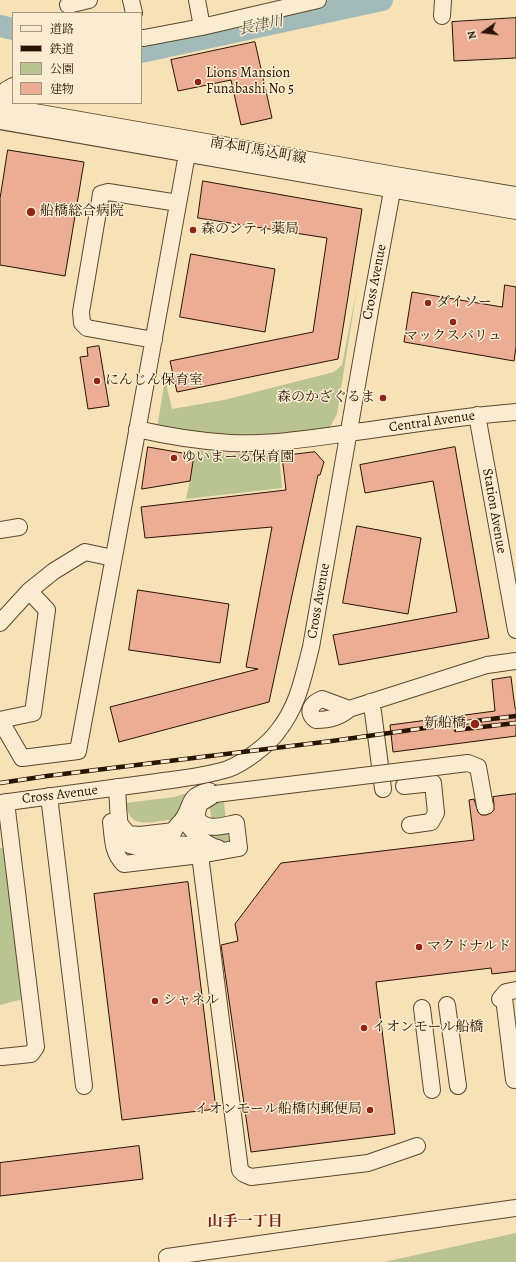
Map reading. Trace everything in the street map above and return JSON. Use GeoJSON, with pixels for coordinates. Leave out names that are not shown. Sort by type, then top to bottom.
{"type":"FeatureCollection","features":[{"type":"Feature","properties":{"kind":"street"},"geometry":{"type":"LineString","coordinates":[[68,5],[89,0]]}},
{"type":"Feature","properties":{"kind":"street"},"geometry":{"type":"LineString","coordinates":[[131,0],[134,12]]}},
{"type":"Feature","properties":{"kind":"street"},"geometry":{"type":"LineString","coordinates":[[196,0],[202,27]]}},
{"type":"Feature","properties":{"kind":"street"},"geometry":{"type":"LineString","coordinates":[[142,38],[202,27],[264,6],[318,0]]}},
{"type":"Feature","properties":{"kind":"street"},"geometry":{"type":"LineString","coordinates":[[1,114],[6,90],[12,87]]}},
{"type":"Feature","properties":{"kind":"street","name":"南本町馬込町線"},"geometry":{"type":"LineString","coordinates":[[1,114],[187,154],[394,182],[516,195]]}},
{"type":"Feature","properties":{"kind":"street","name":"南本町馬込町線"},"geometry":{"type":"LineString","coordinates":[[1,114],[394,182],[516,211]]}},
{"type":"Feature","properties":{"kind":"street"},"geometry":{"type":"LineString","coordinates":[[29,591],[47,610],[33,713],[0,720],[22,758],[78,751],[187,154]]}},
{"type":"Feature","properties":{"kind":"street","name":"Cross Avenue"},"geometry":{"type":"LineString","coordinates":[[3,802],[112,788],[192,776],[227,769],[241,763],[268,742],[285,722],[293,709],[299,692],[311,647],[394,182]]}},
{"type":"Feature","properties":{"kind":"street"},"geometry":{"type":"LineString","coordinates":[[154,340],[87,328],[82,323],[81,312],[101,194],[108,192],[178,203]]}},
{"type":"Feature","properties":{"kind":"street","name":"Central Avenue"},"geometry":{"type":"LineString","coordinates":[[137,429],[196,440],[230,443],[288,441],[477,415],[516,412]]}},
{"type":"Feature","properties":{"kind":"street","name":"Station Avenue"},"geometry":{"type":"LineString","coordinates":[[477,415],[516,630]]}},
{"type":"Feature","properties":{"kind":"street"},"geometry":{"type":"LineString","coordinates":[[0,530],[19,527]]}},
{"type":"Feature","properties":{"kind":"street"},"geometry":{"type":"LineString","coordinates":[[0,623],[29,591],[54,571],[85,552],[113,558]]}},
{"type":"Feature","properties":{"kind":"street"},"geometry":{"type":"LineString","coordinates":[[349,709],[487,665],[516,661]]}},
{"type":"Feature","properties":{"kind":"street"},"geometry":{"type":"LineString","coordinates":[[370,702],[373,712],[382,781]]}},
{"type":"Feature","properties":{"kind":"street"},"geometry":{"type":"LineString","coordinates":[[112,788],[115,850],[118,858],[124,864],[164,859],[200,852],[239,848],[236,823],[218,827],[206,827],[196,818],[199,804],[215,794],[382,781],[468,763],[478,767],[485,806]]}},
{"type":"Feature","properties":{"kind":"street"},"geometry":{"type":"LineString","coordinates":[[404,786],[432,783],[436,813],[431,822],[410,825]]}},
{"type":"Feature","properties":{"kind":"street"},"geometry":{"type":"LineString","coordinates":[[112,788],[121,833],[125,842],[132,846],[153,847],[186,844],[200,852]]}},
{"type":"Feature","properties":{"kind":"street"},"geometry":{"type":"LineString","coordinates":[[119,817],[128,834],[174,831],[190,803],[198,794],[209,791],[215,794]]}},
{"type":"Feature","properties":{"kind":"street"},"geometry":{"type":"LineString","coordinates":[[48,796],[84,1086]]}},
{"type":"Feature","properties":{"kind":"street"},"geometry":{"type":"LineString","coordinates":[[2,1057],[31,1054],[36,1047],[3,802]]}},
{"type":"Feature","properties":{"kind":"street"},"geometry":{"type":"LineString","coordinates":[[119,817],[134,827],[180,822],[192,830],[206,843],[214,847],[230,850]]}},
{"type":"Feature","properties":{"kind":"street"},"geometry":{"type":"LineString","coordinates":[[136,834],[141,840],[183,837],[189,840],[200,852],[240,1170],[251,1178],[360,1164],[417,1144]]}},
{"type":"Feature","properties":{"kind":"street"},"geometry":{"type":"LineString","coordinates":[[507,996],[514,1080]]}},
{"type":"Feature","properties":{"kind":"street"},"geometry":{"type":"LineString","coordinates":[[447,1005],[458,1086]]}},
{"type":"Feature","properties":{"kind":"street"},"geometry":{"type":"LineString","coordinates":[[422,1008],[432,1090]]}},
{"type":"Feature","properties":{"kind":"street"},"geometry":{"type":"LineString","coordinates":[[168,1262],[167,1257],[516,1208]]}},
{"type":"Feature","properties":{"kind":"green space"},"geometry":{"type":"Polygon","coordinates":[[[357,288],[337,414],[328,431],[234,438],[157,428],[165,379],[172,409],[224,400],[334,372],[342,365],[357,288]]]}},
{"type":"Feature","properties":{"kind":"green space"},"geometry":{"type":"Polygon","coordinates":[[[196,450],[232,454],[279,452],[282,488],[186,499],[196,450]]]}},
{"type":"Feature","properties":{"kind":"green space"},"geometry":{"type":"Polygon","coordinates":[[[193,791],[181,814],[173,819],[148,823],[133,819],[127,810],[126,803],[174,797],[193,791]]]}},
{"type":"Feature","properties":{"kind":"green space"},"geometry":{"type":"Polygon","coordinates":[[[224,802],[226,821],[212,822],[209,803],[224,802]]]}},
{"type":"Feature","properties":{"kind":"green space"},"geometry":{"type":"Polygon","coordinates":[[[227,828],[229,841],[215,844],[202,832],[227,828]]]}},
{"type":"Feature","properties":{"kind":"green space"},"geometry":{"type":"Polygon","coordinates":[[[0,848],[4,848],[23,999],[0,1005],[0,848]]]}},
{"type":"Feature","properties":{"kind":"green space"},"geometry":{"type":"Polygon","coordinates":[[[516,1233],[516,1262],[384,1262],[516,1233]]]}},
{"type":"Feature","properties":{"kind":"building"},"geometry":{"type":"Polygon","coordinates":[[[516,18],[516,58],[454,61],[452,22],[516,18]]]}},
{"type":"Feature","properties":{"kind":"building","name":"Lions Mansion Funabashi No 5"},"geometry":{"type":"Polygon","coordinates":[[[255,42],[272,118],[241,125],[231,80],[178,91],[171,60],[255,42]]]}},
{"type":"Feature","properties":{"kind":"building"},"geometry":{"type":"Polygon","coordinates":[[[8,150],[84,162],[65,276],[0,265],[0,199],[8,150]]]}},
{"type":"Feature","properties":{"kind":"building"},"geometry":{"type":"Polygon","coordinates":[[[203,181],[362,209],[338,359],[177,392],[170,361],[313,332],[327,238],[198,218],[203,181]]]}},
{"type":"Feature","properties":{"kind":"building"},"geometry":{"type":"Polygon","coordinates":[[[191,254],[275,269],[265,332],[180,317],[191,254]]]}},
{"type":"Feature","properties":{"kind":"building"},"geometry":{"type":"Polygon","coordinates":[[[505,285],[516,287],[516,347],[514,361],[404,342],[412,292],[502,307],[505,285]]]}},
{"type":"Feature","properties":{"kind":"building"},"geometry":{"type":"Polygon","coordinates":[[[99,346],[109,406],[88,409],[80,357],[88,356],[87,348],[99,346]]]}},
{"type":"Feature","properties":{"kind":"building"},"geometry":{"type":"Polygon","coordinates":[[[148,447],[194,455],[190,481],[142,489],[148,447]]]}},
{"type":"Feature","properties":{"kind":"building"},"geometry":{"type":"Polygon","coordinates":[[[455,447],[489,638],[339,665],[333,635],[457,612],[433,481],[365,493],[360,465],[455,447]]]}},
{"type":"Feature","properties":{"kind":"building"},"geometry":{"type":"Polygon","coordinates":[[[315,452],[324,462],[320,475],[318,475],[269,702],[119,742],[110,707],[258,669],[246,667],[272,527],[145,538],[141,507],[286,490],[282,456],[315,452]]]}},
{"type":"Feature","properties":{"kind":"building"},"geometry":{"type":"Polygon","coordinates":[[[357,526],[421,538],[408,614],[343,603],[357,526]]]}},
{"type":"Feature","properties":{"kind":"building"},"geometry":{"type":"Polygon","coordinates":[[[138,590],[229,604],[220,663],[129,650],[138,590]]]}},
{"type":"Feature","properties":{"kind":"building","name":"新船橋"},"geometry":{"type":"Polygon","coordinates":[[[511,677],[516,708],[516,736],[393,752],[390,725],[495,711],[492,680],[511,677]]]}},
{"type":"Feature","properties":{"kind":"building"},"geometry":{"type":"Polygon","coordinates":[[[516,794],[516,971],[492,974],[491,968],[376,982],[395,1134],[251,1152],[221,945],[238,941],[235,924],[281,863],[474,840],[469,800],[474,799],[478,812],[481,815],[486,815],[494,810],[493,797],[516,794]]]}},
{"type":"Feature","properties":{"kind":"building","name":"シャネル"},"geometry":{"type":"Polygon","coordinates":[[[188,882],[216,1109],[122,1120],[94,894],[188,882]]]}},
{"type":"Feature","properties":{"kind":"building"},"geometry":{"type":"Polygon","coordinates":[[[139,1146],[143,1179],[0,1196],[0,1163],[139,1146]]]}},
{"type":"Feature","properties":{"kind":"waterway","name":"長津川"},"geometry":{"type":"LineString","coordinates":[[142,52],[382,0]]}},
{"type":"Feature","properties":{"kind":"waterway","name":"長津川"},"geometry":{"type":"LineString","coordinates":[[0,26],[12,29]]}},
{"type":"Feature","properties":{"kind":"railway"},"geometry":{"type":"LineString","coordinates":[[0,783],[516,716]]}},
{"type":"Feature","properties":{"kind":"railway"},"geometry":{"type":"LineString","coordinates":[[456,730],[516,723]]}},
{"type":"Feature","properties":{"kind":"place","name":"Lions Mansion Funabashi No 5"},"geometry":{"type":"Point","coordinates":[198,82]}},
{"type":"Feature","properties":{"kind":"place","name":"船橋総合病院"},"geometry":{"type":"Point","coordinates":[31,212]}},
{"type":"Feature","properties":{"kind":"place","name":"森のシティ薬局"},"geometry":{"type":"Point","coordinates":[193,230]}},
{"type":"Feature","properties":{"kind":"place","name":"ダイソー"},"geometry":{"type":"Point","coordinates":[428,303]}},
{"type":"Feature","properties":{"kind":"place","name":"マックスバリュ"},"geometry":{"type":"Point","coordinates":[453,322]}},
{"type":"Feature","properties":{"kind":"place","name":"にんじん保育室"},"geometry":{"type":"Point","coordinates":[97,381]}},
{"type":"Feature","properties":{"kind":"place","name":"森のかざぐるま"},"geometry":{"type":"Point","coordinates":[383,398]}},
{"type":"Feature","properties":{"kind":"place","name":"ゆいまーる保育園"},"geometry":{"type":"Point","coordinates":[174,458]}},
{"type":"Feature","properties":{"kind":"place","name":"新船橋"},"geometry":{"type":"Point","coordinates":[475,724]}},
{"type":"Feature","properties":{"kind":"place","name":"マクドナルド"},"geometry":{"type":"Point","coordinates":[419,947]}},
{"type":"Feature","properties":{"kind":"place","name":"シャネル"},"geometry":{"type":"Point","coordinates":[155,1001]}},
{"type":"Feature","properties":{"kind":"place","name":"イオンモール船橋"},"geometry":{"type":"Point","coordinates":[364,1028]}},
{"type":"Feature","properties":{"kind":"place","name":"イオンモール船橋内郵便局"},"geometry":{"type":"Point","coordinates":[370,1110]}},
{"type":"Feature","properties":{"kind":"district","name":"山手一丁目"},"geometry":{"type":"Point","coordinates":[245,1222]}}]}
